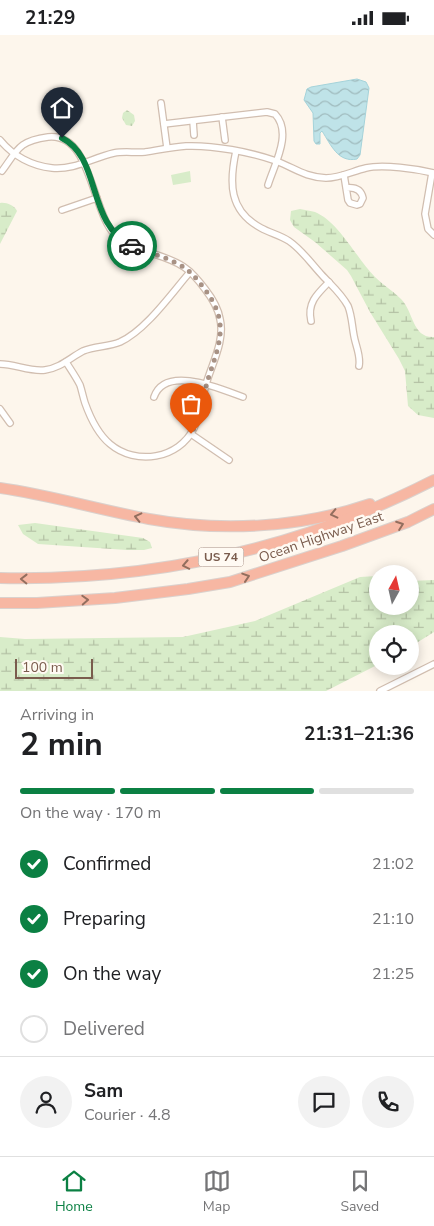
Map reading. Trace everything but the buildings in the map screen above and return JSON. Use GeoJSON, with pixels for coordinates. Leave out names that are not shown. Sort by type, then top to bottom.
{"type":"FeatureCollection","features":[{"type":"Feature","properties":{"kind":"highway"},"geometry":{"type":"LineString","coordinates":[[0,489],[32,493],[161,521],[197,525],[242,526],[299,521],[340,512],[364,506],[432,481]]}},
{"type":"Feature","properties":{"kind":"highway","name":"US 74"},"geometry":{"type":"LineString","coordinates":[[0,578],[71,578],[108,575],[184,565],[230,555],[269,546],[342,522],[432,481]]}},
{"type":"Feature","properties":{"kind":"highway","name":"Ocean Highway East"},"geometry":{"type":"LineString","coordinates":[[0,602],[36,603],[115,598],[230,582],[342,546],[408,522],[434,509]]}},
{"type":"Feature","properties":{"kind":"street"},"geometry":{"type":"LineString","coordinates":[[161,103],[167,148]]}},
{"type":"Feature","properties":{"kind":"street"},"geometry":{"type":"LineString","coordinates":[[164,124],[267,112],[275,114],[281,130],[281,147],[268,185]]}},
{"type":"Feature","properties":{"kind":"street"},"geometry":{"type":"LineString","coordinates":[[222,117],[225,140]]}},
{"type":"Feature","properties":{"kind":"street"},"geometry":{"type":"LineString","coordinates":[[193,121],[194,135]]}},
{"type":"Feature","properties":{"kind":"street"},"geometry":{"type":"LineString","coordinates":[[2,171],[20,147],[30,140],[57,137],[67,141],[75,147],[84,164],[107,223],[122,240],[179,264],[190,272],[215,303],[221,323],[219,343],[206,384],[197,422],[191,434],[176,448],[155,457],[140,457],[124,453],[110,444],[96,427],[79,384],[66,362]]}},
{"type":"Feature","properties":{"kind":"street"},"geometry":{"type":"LineString","coordinates":[[0,140],[14,154],[27,161],[50,168],[67,168],[113,154],[204,146],[236,151],[277,161],[306,175],[327,178],[344,175],[368,167],[433,173],[425,214],[428,229],[434,235]]}},
{"type":"Feature","properties":{"kind":"street"},"geometry":{"type":"LineString","coordinates":[[236,151],[231,183],[233,195],[242,213],[260,227],[281,236],[300,249],[342,297],[350,313],[359,357],[359,366]]}},
{"type":"Feature","properties":{"kind":"street"},"geometry":{"type":"LineString","coordinates":[[344,175],[346,188]]}},
{"type":"Feature","properties":{"kind":"street"},"geometry":{"type":"LineString","coordinates":[[62,211],[97,198]]}},
{"type":"Feature","properties":{"kind":"street"},"geometry":{"type":"LineString","coordinates":[[0,364],[38,370],[52,368],[83,351],[111,345],[132,335],[144,325],[190,272]]}},
{"type":"Feature","properties":{"kind":"street"},"geometry":{"type":"LineString","coordinates":[[311,321],[309,310],[311,305],[316,296],[329,282]]}},
{"type":"Feature","properties":{"kind":"street"},"geometry":{"type":"LineString","coordinates":[[154,397],[160,387],[170,382],[183,380],[206,384],[243,397]]}},
{"type":"Feature","properties":{"kind":"street"},"geometry":{"type":"LineString","coordinates":[[0,409],[10,423]]}},
{"type":"Feature","properties":{"kind":"street"},"geometry":{"type":"LineString","coordinates":[[191,434],[229,460]]}},
{"type":"Feature","properties":{"kind":"street"},"geometry":{"type":"LineString","coordinates":[[380,691],[434,664]]}},
{"type":"Feature","properties":{"kind":"green space"},"geometry":{"type":"Polygon","coordinates":[[[127,110],[134,115],[135,121],[132,126],[126,125],[122,118],[123,113],[127,110]]]}},
{"type":"Feature","properties":{"kind":"green space"},"geometry":{"type":"Polygon","coordinates":[[[190,171],[191,182],[173,185],[171,175],[190,171]]]}},
{"type":"Feature","properties":{"kind":"green space"},"geometry":{"type":"Polygon","coordinates":[[[0,203],[10,204],[17,211],[0,244],[0,203]]]}},
{"type":"Feature","properties":{"kind":"green space"},"geometry":{"type":"Polygon","coordinates":[[[300,209],[315,212],[332,224],[375,277],[401,299],[417,329],[427,336],[434,337],[434,418],[418,415],[408,406],[405,371],[399,359],[347,270],[315,242],[294,227],[290,220],[291,211],[300,209]]]}},
{"type":"Feature","properties":{"kind":"green space"},"geometry":{"type":"Polygon","coordinates":[[[35,523],[143,538],[150,542],[152,548],[127,550],[38,544],[23,534],[18,525],[35,523]]]}},
{"type":"Feature","properties":{"kind":"green space"},"geometry":{"type":"Polygon","coordinates":[[[369,576],[369,615],[419,615],[419,581],[434,580],[434,632],[419,641],[419,625],[369,625],[369,669],[326,691],[0,691],[0,637],[25,639],[183,637],[255,621],[360,577],[369,576]]]}},
{"type":"Feature","properties":{"kind":"water"},"geometry":{"type":"Polygon","coordinates":[[[357,79],[366,82],[369,88],[360,155],[357,159],[350,160],[336,152],[322,131],[320,133],[320,144],[316,144],[314,141],[313,113],[304,100],[307,89],[311,87],[357,79]]]}},
{"type":"Feature","properties":{"kind":"way so far"},"geometry":{"type":"LineString","coordinates":[[132,246],[185,267],[215,303],[220,316],[222,330],[219,343],[203,395],[199,416],[191,434]]}},
{"type":"Feature","properties":{"kind":"route"},"geometry":{"type":"LineString","coordinates":[[62,138],[75,147],[83,160],[107,223],[116,235],[132,246]]}}]}
